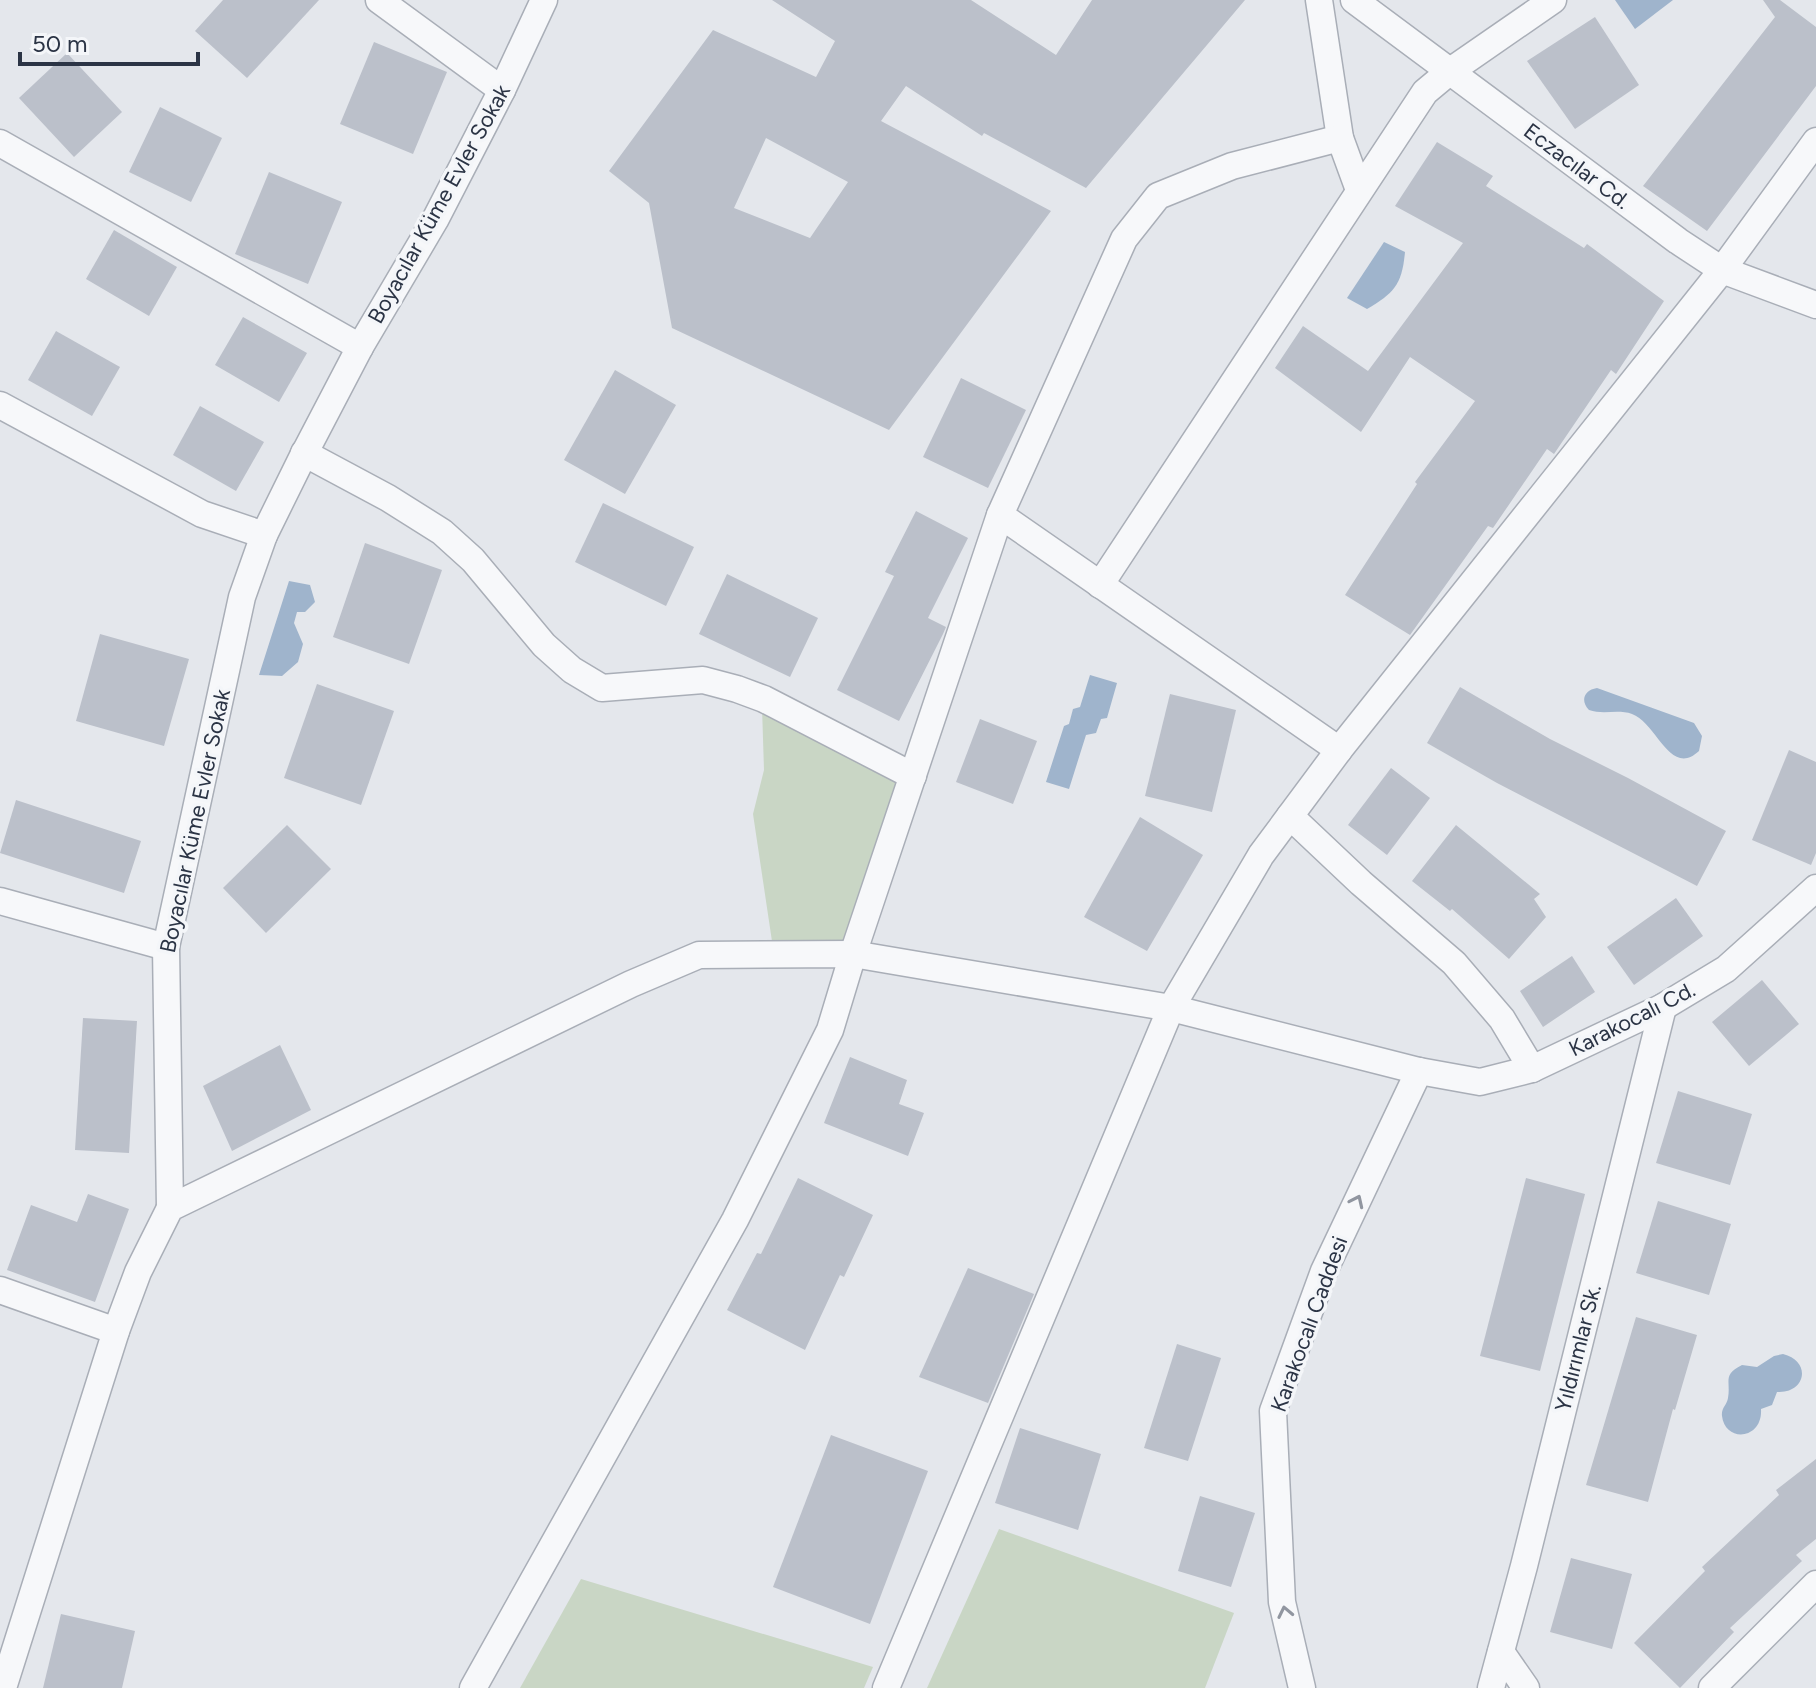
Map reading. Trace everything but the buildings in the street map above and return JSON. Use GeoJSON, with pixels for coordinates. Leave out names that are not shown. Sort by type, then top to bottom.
{"type":"FeatureCollection","features":[{"type":"Feature","properties":{"kind":"street"},"geometry":{"type":"LineString","coordinates":[[379,0],[502,90]]}},
{"type":"Feature","properties":{"kind":"street","name":"Boyacılar Küme Evler Sokak"},"geometry":{"type":"LineString","coordinates":[[170,1208],[166,947],[242,597],[264,535],[304,453],[360,347],[435,220],[544,0]]}},
{"type":"Feature","properties":{"kind":"street"},"geometry":{"type":"LineString","coordinates":[[1319,0],[1340,138],[1359,190]]}},
{"type":"Feature","properties":{"kind":"street","name":"Eczacılar Cd."},"geometry":{"type":"LineString","coordinates":[[1354,0],[1678,241],[1722,270],[1816,305]]}},
{"type":"Feature","properties":{"kind":"street"},"geometry":{"type":"LineString","coordinates":[[1100,585],[1425,92],[1553,0]]}},
{"type":"Feature","properties":{"kind":"street"},"geometry":{"type":"LineString","coordinates":[[473,1688],[735,1220],[830,1030],[1000,515],[1124,239],[1158,196],[1232,166],[1340,138]]}},
{"type":"Feature","properties":{"kind":"street"},"geometry":{"type":"LineString","coordinates":[[886,1688],[1171,1008],[1261,855],[1339,750],[1722,270],[1816,141]]}},
{"type":"Feature","properties":{"kind":"street"},"geometry":{"type":"LineString","coordinates":[[0,143],[360,347]]}},
{"type":"Feature","properties":{"kind":"street"},"geometry":{"type":"LineString","coordinates":[[0,405],[202,514],[264,535]]}},
{"type":"Feature","properties":{"kind":"street"},"geometry":{"type":"LineString","coordinates":[[304,453],[388,498],[442,532],[473,560],[544,645],[572,670],[602,688],[703,680],[737,689],[764,699],[913,776]]}},
{"type":"Feature","properties":{"kind":"street"},"geometry":{"type":"LineString","coordinates":[[1000,515],[1339,750]]}},
{"type":"Feature","properties":{"kind":"street"},"geometry":{"type":"LineString","coordinates":[[1290,816],[1361,883],[1454,963],[1502,1019],[1532,1069]]}},
{"type":"Feature","properties":{"kind":"street","name":"Karakocalı Cd."},"geometry":{"type":"LineString","coordinates":[[170,1208],[631,984],[699,955],[853,954],[1171,1008],[1419,1071],[1480,1082],[1532,1069],[1663,1007],[1726,969],[1816,888]]}},
{"type":"Feature","properties":{"kind":"street"},"geometry":{"type":"LineString","coordinates":[[0,901],[166,947]]}},
{"type":"Feature","properties":{"kind":"street","name":"Yıldırımlar Sk."},"geometry":{"type":"LineString","coordinates":[[1491,1688],[1663,1007]]}},
{"type":"Feature","properties":{"kind":"street","name":"Karakocalı Caddesi"},"geometry":{"type":"LineString","coordinates":[[1302,1688],[1282,1602],[1273,1411],[1324,1271],[1419,1071]]}},
{"type":"Feature","properties":{"kind":"street"},"geometry":{"type":"LineString","coordinates":[[3,1688],[116,1331],[138,1272],[170,1208]]}},
{"type":"Feature","properties":{"kind":"street"},"geometry":{"type":"LineString","coordinates":[[0,1290],[116,1331]]}},
{"type":"Feature","properties":{"kind":"street"},"geometry":{"type":"LineString","coordinates":[[1712,1688],[1816,1584]]}},
{"type":"Feature","properties":{"kind":"street"},"geometry":{"type":"LineString","coordinates":[[1501,1652],[1526,1688]]}},
{"type":"Feature","properties":{"kind":"green space"},"geometry":{"type":"Polygon","coordinates":[[[762,707],[905,780],[849,948],[773,948],[753,814],[764,770],[762,707]]]}},
{"type":"Feature","properties":{"kind":"green space"},"geometry":{"type":"Polygon","coordinates":[[[999,1529],[1234,1613],[1205,1688],[927,1688],[999,1529]]]}},
{"type":"Feature","properties":{"kind":"green space"},"geometry":{"type":"Polygon","coordinates":[[[581,1579],[873,1667],[864,1688],[520,1688],[581,1579]]]}},
{"type":"Feature","properties":{"kind":"water"},"geometry":{"type":"Polygon","coordinates":[[[1615,0],[1673,0],[1635,29],[1615,0]]]}},
{"type":"Feature","properties":{"kind":"water"},"geometry":{"type":"Polygon","coordinates":[[[1384,242],[1405,252],[1402,273],[1390,293],[1367,309],[1347,298],[1384,242]]]}},
{"type":"Feature","properties":{"kind":"water"},"geometry":{"type":"Polygon","coordinates":[[[289,581],[310,585],[315,602],[305,612],[297,612],[294,623],[303,644],[298,662],[282,676],[259,675],[289,581]]]}},
{"type":"Feature","properties":{"kind":"water"},"geometry":{"type":"Polygon","coordinates":[[[1090,675],[1117,683],[1107,718],[1101,719],[1096,733],[1086,735],[1069,789],[1046,782],[1064,726],[1069,724],[1073,709],[1080,707],[1090,675]]]}},
{"type":"Feature","properties":{"kind":"water"},"geometry":{"type":"Polygon","coordinates":[[[1597,688],[1694,723],[1702,736],[1699,751],[1689,758],[1680,758],[1672,754],[1641,719],[1632,714],[1589,710],[1585,696],[1597,688]]]}},
{"type":"Feature","properties":{"kind":"water"},"geometry":{"type":"Polygon","coordinates":[[[1783,1354],[1798,1363],[1802,1376],[1799,1383],[1787,1391],[1777,1392],[1772,1405],[1761,1409],[1760,1419],[1750,1432],[1736,1434],[1730,1431],[1722,1413],[1732,1372],[1742,1365],[1757,1367],[1783,1354]]]}}]}
